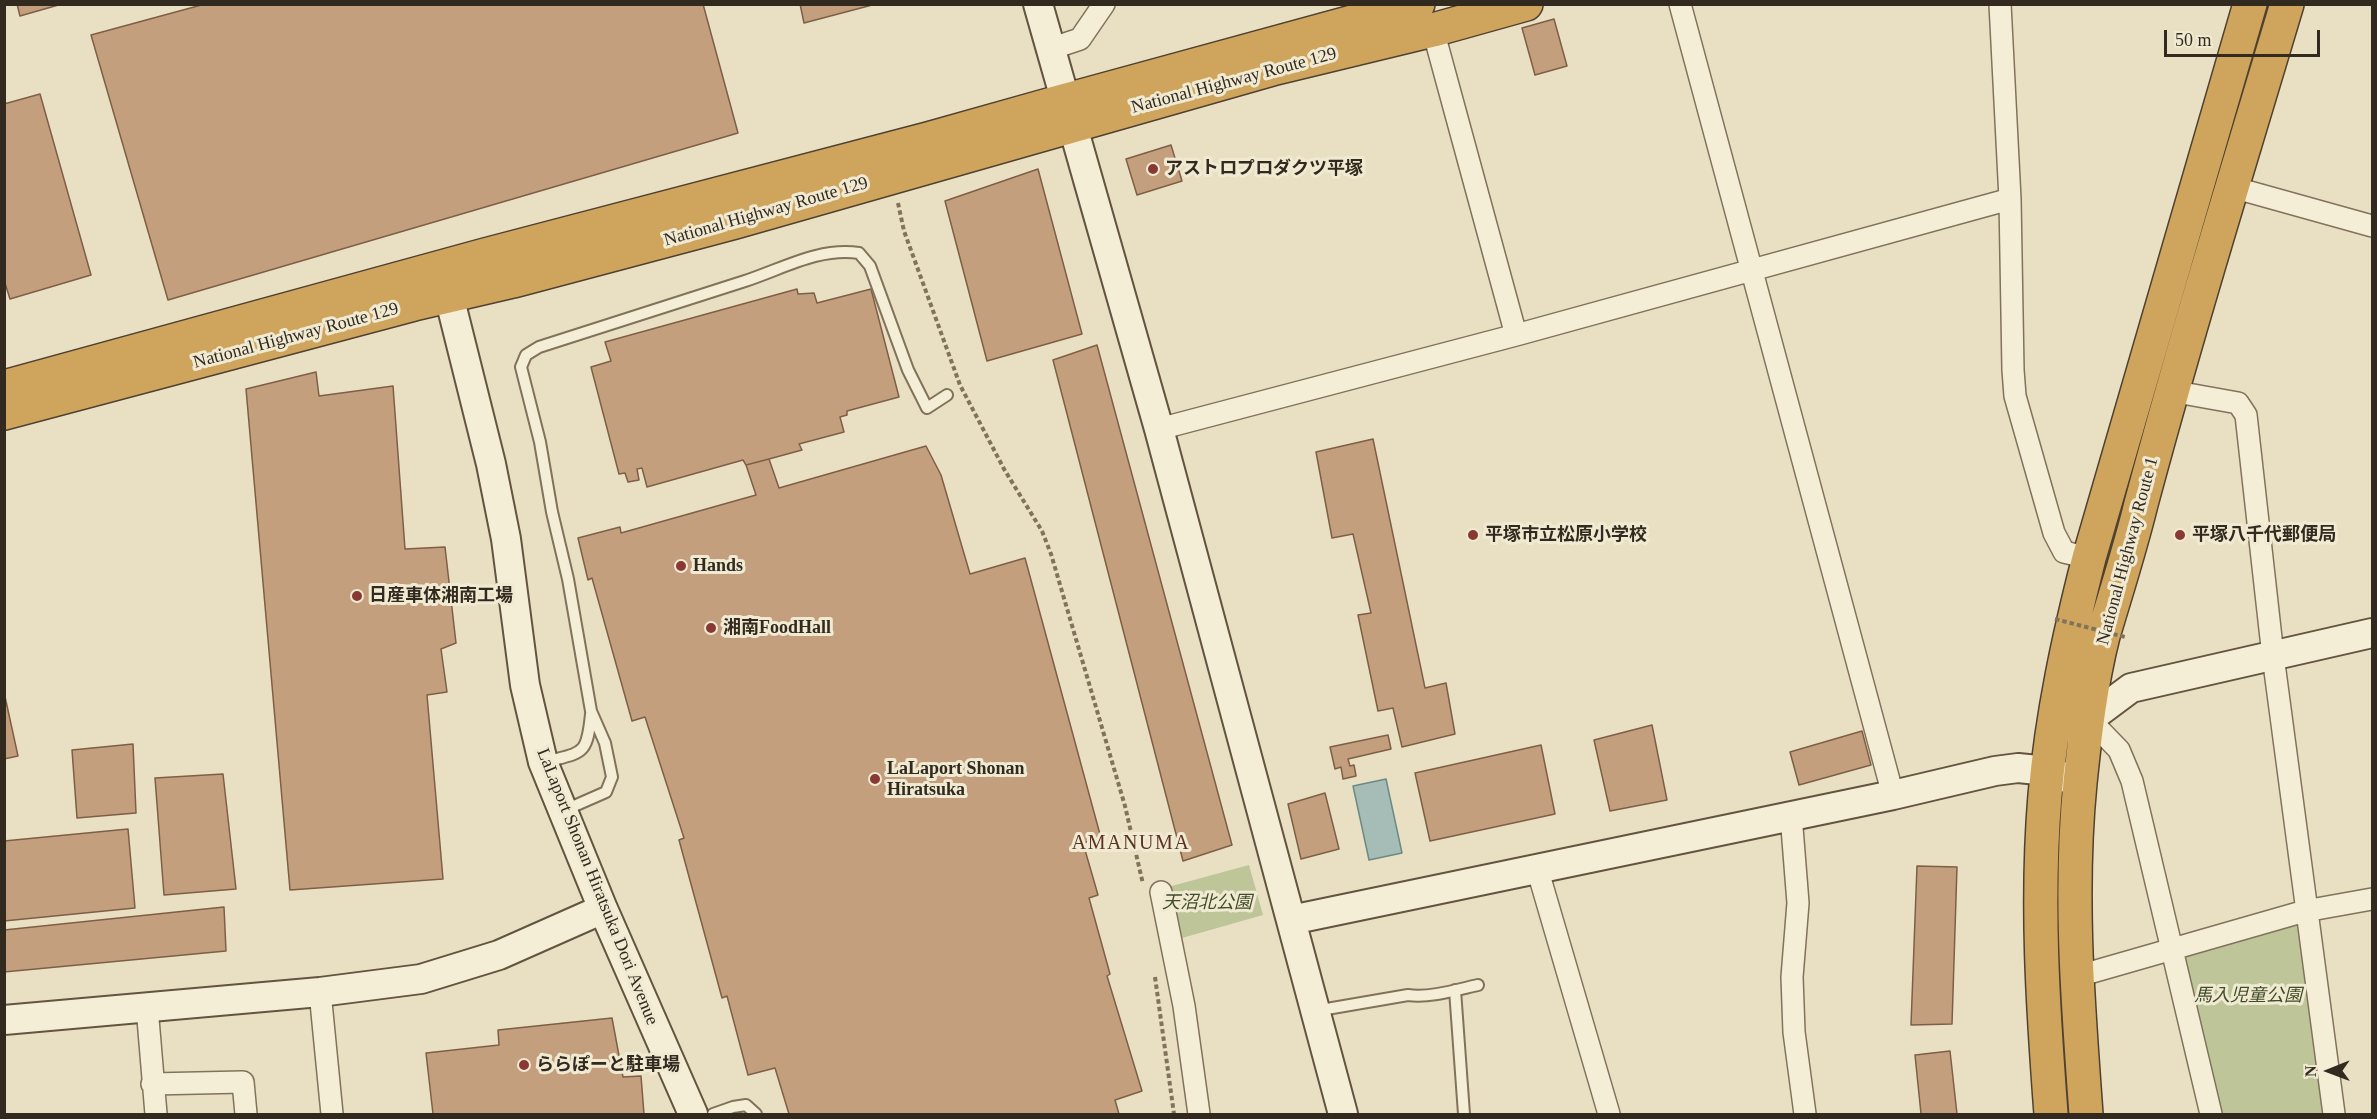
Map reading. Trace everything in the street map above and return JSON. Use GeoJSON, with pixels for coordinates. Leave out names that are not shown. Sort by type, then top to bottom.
{"type":"FeatureCollection","features":[{"type":"Feature","properties":{"kind":"highway","name":"National Highway Route 129"},"geometry":{"type":"LineString","coordinates":[[7,393],[445,281],[735,222],[1068,113],[1426,17],[1526,4]]}},
{"type":"Feature","properties":{"kind":"highway","name":"National Highway Route 1"},"geometry":{"type":"LineString","coordinates":[[2085,697],[2069,636],[2089,558],[2250,4]]}},
{"type":"Feature","properties":{"kind":"highway","name":"National Highway Route 1"},"geometry":{"type":"LineString","coordinates":[[2086,1114],[2075,977],[2075,883],[2085,697],[2124,572],[2171,391],[2287,4]]}},
{"type":"Feature","properties":{"kind":"highway","name":"National Highway Route 1"},"geometry":{"type":"LineString","coordinates":[[2051,1114],[2042,985],[2038,763],[2085,697]]}},
{"type":"Feature","properties":{"kind":"street"},"geometry":{"type":"LineString","coordinates":[[1038,4],[1159,429],[1343,1114]]}},
{"type":"Feature","properties":{"kind":"street"},"geometry":{"type":"LineString","coordinates":[[1050,49],[1080,39],[1104,4]]}},
{"type":"Feature","properties":{"kind":"street"},"geometry":{"type":"LineString","coordinates":[[1680,4],[1893,795]]}},
{"type":"Feature","properties":{"kind":"street"},"geometry":{"type":"LineString","coordinates":[[2000,4],[2010,199],[2015,396],[2054,533],[2064,552],[2089,558]]}},
{"type":"Feature","properties":{"kind":"street"},"geometry":{"type":"LineString","coordinates":[[1426,17],[1516,335]]}},
{"type":"Feature","properties":{"kind":"street"},"geometry":{"type":"LineString","coordinates":[[2232,187],[2373,226]]}},
{"type":"Feature","properties":{"kind":"street"},"geometry":{"type":"LineString","coordinates":[[1159,429],[1516,335],[2010,199]]}},
{"type":"Feature","properties":{"kind":"street","name":"LaLaport Shonan Hiratsuka Dori Avenue"},"geometry":{"type":"LineString","coordinates":[[445,281],[491,464],[506,539],[525,685],[543,762],[603,909],[693,1114]]}},
{"type":"Feature","properties":{"kind":"street"},"geometry":{"type":"LineString","coordinates":[[2171,391],[2238,403],[2246,415],[2273,656],[2334,1114]]}},
{"type":"Feature","properties":{"kind":"street"},"geometry":{"type":"LineString","coordinates":[[2038,763],[2085,697],[2373,633]]}},
{"type":"Feature","properties":{"kind":"street"},"geometry":{"type":"LineString","coordinates":[[2085,697],[2119,750],[2132,781],[2170,951],[2211,1114]]}},
{"type":"Feature","properties":{"kind":"street"},"geometry":{"type":"LineString","coordinates":[[1291,920],[2038,763],[2080,785]]}},
{"type":"Feature","properties":{"kind":"street"},"geometry":{"type":"LineString","coordinates":[[1791,815],[1797,903],[1792,977],[1794,1032],[1805,1114]]}},
{"type":"Feature","properties":{"kind":"street"},"geometry":{"type":"LineString","coordinates":[[1537,868],[1609,1114]]}},
{"type":"Feature","properties":{"kind":"street"},"geometry":{"type":"LineString","coordinates":[[1152,888],[1184,1006],[1199,1114]]}},
{"type":"Feature","properties":{"kind":"street"},"geometry":{"type":"LineString","coordinates":[[2075,977],[2306,911],[2373,899]]}},
{"type":"Feature","properties":{"kind":"street"},"geometry":{"type":"LineString","coordinates":[[4,1020],[320,992],[421,979],[499,955],[603,909]]}},
{"type":"Feature","properties":{"kind":"street"},"geometry":{"type":"LineString","coordinates":[[320,992],[332,1114]]}},
{"type":"Feature","properties":{"kind":"street"},"geometry":{"type":"LineString","coordinates":[[147,1007],[156,1114]]}},
{"type":"Feature","properties":{"kind":"street"},"geometry":{"type":"LineString","coordinates":[[152,1084],[243,1082],[246,1114]]}},
{"type":"Feature","properties":{"kind":"lane"},"geometry":{"type":"LineString","coordinates":[[562,812],[606,792],[612,777],[604,743],[591,711],[568,579],[552,512],[540,442],[521,367],[526,355],[539,347],[766,275],[807,257],[848,252],[860,253],[870,266],[908,370],[927,408],[947,395]]}},
{"type":"Feature","properties":{"kind":"lane"},"geometry":{"type":"LineString","coordinates":[[543,762],[579,753],[587,744],[591,711]]}},
{"type":"Feature","properties":{"kind":"lane"},"geometry":{"type":"LineString","coordinates":[[1315,1011],[1478,985]]}},
{"type":"Feature","properties":{"kind":"lane"},"geometry":{"type":"LineString","coordinates":[[1455,990],[1464,1114]]}},
{"type":"Feature","properties":{"kind":"lane"},"geometry":{"type":"LineString","coordinates":[[713,1114],[733,1107],[746,1106],[756,1114]]}},
{"type":"Feature","properties":{"kind":"path"},"geometry":{"type":"LineString","coordinates":[[896,196],[904,231],[960,385],[1004,469],[1042,531],[1051,554],[1125,806],[1152,888]]}},
{"type":"Feature","properties":{"kind":"path"},"geometry":{"type":"LineString","coordinates":[[2055,619],[2125,637]]}},
{"type":"Feature","properties":{"kind":"path"},"geometry":{"type":"LineString","coordinates":[[1155,974],[1174,1114]]}},
{"type":"Feature","properties":{"kind":"green space","name":"天沼北公園"},"geometry":{"type":"Polygon","coordinates":[[[1249,865],[1263,915],[1182,938],[1168,887],[1249,865]]]}},
{"type":"Feature","properties":{"kind":"green space","name":"馬入児童公園"},"geometry":{"type":"Polygon","coordinates":[[[2305,911],[2325,1114],[2211,1114],[2170,951],[2305,911]]]}},
{"type":"Feature","properties":{"kind":"water"},"geometry":{"type":"Polygon","coordinates":[[[1386,779],[1402,853],[1369,860],[1353,786],[1386,779]]]}},
{"type":"Feature","properties":{"kind":"building"},"geometry":{"type":"Polygon","coordinates":[[[17,4],[62,4],[20,16],[17,4]]]}},
{"type":"Feature","properties":{"kind":"building"},"geometry":{"type":"Polygon","coordinates":[[[205,4],[703,4],[738,133],[168,300],[91,35],[205,4]]]}},
{"type":"Feature","properties":{"kind":"building"},"geometry":{"type":"Polygon","coordinates":[[[800,4],[876,4],[804,23],[800,4]]]}},
{"type":"Feature","properties":{"kind":"building"},"geometry":{"type":"Polygon","coordinates":[[[1554,19],[1567,66],[1535,75],[1522,28],[1554,19]]]}},
{"type":"Feature","properties":{"kind":"building"},"geometry":{"type":"Polygon","coordinates":[[[40,94],[91,275],[10,299],[4,280],[4,104],[40,94]]]}},
{"type":"Feature","properties":{"kind":"building","name":"アストロプロダクツ平塚"},"geometry":{"type":"Polygon","coordinates":[[[1171,145],[1182,181],[1137,195],[1126,159],[1171,145]]]}},
{"type":"Feature","properties":{"kind":"building"},"geometry":{"type":"Polygon","coordinates":[[[1038,169],[1082,334],[987,361],[945,201],[1038,169]]]}},
{"type":"Feature","properties":{"kind":"building"},"geometry":{"type":"Polygon","coordinates":[[[797,289],[798,294],[814,293],[817,303],[871,289],[899,397],[847,411],[847,415],[840,417],[844,432],[799,444],[802,450],[746,465],[743,460],[647,487],[642,468],[637,469],[639,480],[628,482],[625,473],[619,474],[591,367],[611,361],[605,342],[797,289]]]}},
{"type":"Feature","properties":{"kind":"building"},"geometry":{"type":"Polygon","coordinates":[[[1097,345],[1232,845],[1183,861],[1053,360],[1097,345]]]}},
{"type":"Feature","properties":{"kind":"building","name":"日産車体湘南工場"},"geometry":{"type":"Polygon","coordinates":[[[316,372],[319,396],[393,386],[405,549],[445,547],[456,643],[441,649],[447,692],[427,695],[443,879],[290,890],[246,389],[316,372]]]}},
{"type":"Feature","properties":{"kind":"building"},"geometry":{"type":"Polygon","coordinates":[[[1373,439],[1425,688],[1446,683],[1455,734],[1402,747],[1393,708],[1378,711],[1358,615],[1371,613],[1353,534],[1332,538],[1316,452],[1373,439]]]}},
{"type":"Feature","properties":{"kind":"building","name":"LaLaport Shonan Hiratsuka"},"geometry":{"type":"Polygon","coordinates":[[[926,446],[941,475],[970,574],[1025,558],[1101,838],[1083,843],[1098,895],[1089,898],[1110,974],[1107,976],[1142,1091],[1115,1100],[1119,1114],[789,1114],[775,1068],[748,1075],[727,996],[722,998],[679,840],[684,838],[645,717],[632,721],[592,578],[588,580],[578,538],[620,527],[621,533],[756,495],[746,465],[769,459],[779,488],[926,446]]]}},
{"type":"Feature","properties":{"kind":"building"},"geometry":{"type":"Polygon","coordinates":[[[4,692],[18,756],[4,759],[4,692]]]}},
{"type":"Feature","properties":{"kind":"building"},"geometry":{"type":"Polygon","coordinates":[[[1652,725],[1667,800],[1610,811],[1594,740],[1652,725]]]}},
{"type":"Feature","properties":{"kind":"building"},"geometry":{"type":"Polygon","coordinates":[[[1862,731],[1871,765],[1799,785],[1790,752],[1862,731]]]}},
{"type":"Feature","properties":{"kind":"building"},"geometry":{"type":"Polygon","coordinates":[[[1388,735],[1391,749],[1348,759],[1350,766],[1354,765],[1356,776],[1343,779],[1341,767],[1335,769],[1330,747],[1388,735]]]}},
{"type":"Feature","properties":{"kind":"building"},"geometry":{"type":"Polygon","coordinates":[[[133,744],[136,813],[77,818],[72,750],[133,744]]]}},
{"type":"Feature","properties":{"kind":"building"},"geometry":{"type":"Polygon","coordinates":[[[1541,745],[1555,814],[1430,841],[1415,773],[1541,745]]]}},
{"type":"Feature","properties":{"kind":"building"},"geometry":{"type":"Polygon","coordinates":[[[223,774],[236,889],[164,895],[155,778],[223,774]]]}},
{"type":"Feature","properties":{"kind":"building"},"geometry":{"type":"Polygon","coordinates":[[[1325,793],[1339,849],[1301,859],[1288,804],[1325,793]]]}},
{"type":"Feature","properties":{"kind":"building"},"geometry":{"type":"Polygon","coordinates":[[[128,829],[135,908],[4,921],[4,841],[128,829]]]}},
{"type":"Feature","properties":{"kind":"building"},"geometry":{"type":"Polygon","coordinates":[[[1917,866],[1957,867],[1952,1024],[1911,1025],[1917,866]]]}},
{"type":"Feature","properties":{"kind":"building"},"geometry":{"type":"Polygon","coordinates":[[[224,907],[226,951],[4,972],[4,930],[224,907]]]}},
{"type":"Feature","properties":{"kind":"building","name":"ららぽーと駐車場"},"geometry":{"type":"Polygon","coordinates":[[[612,1018],[623,1077],[641,1076],[644,1114],[433,1114],[426,1053],[499,1045],[498,1030],[612,1018]]]}},
{"type":"Feature","properties":{"kind":"building"},"geometry":{"type":"Polygon","coordinates":[[[1950,1051],[1957,1114],[1921,1114],[1915,1055],[1950,1051]]]}},
{"type":"Feature","properties":{"kind":"place","name":"アストロプロダクツ平塚"},"geometry":{"type":"Point","coordinates":[1153,169]}},
{"type":"Feature","properties":{"kind":"place","name":"平塚市立松原小学校"},"geometry":{"type":"Point","coordinates":[1473,535]}},
{"type":"Feature","properties":{"kind":"place","name":"平塚八千代郵便局"},"geometry":{"type":"Point","coordinates":[2180,535]}},
{"type":"Feature","properties":{"kind":"place","name":"Hands"},"geometry":{"type":"Point","coordinates":[681,566]}},
{"type":"Feature","properties":{"kind":"place","name":"日産車体湘南工場"},"geometry":{"type":"Point","coordinates":[357,596]}},
{"type":"Feature","properties":{"kind":"place","name":"湘南FoodHall"},"geometry":{"type":"Point","coordinates":[711,628]}},
{"type":"Feature","properties":{"kind":"place","name":"LaLaport Shonan Hiratsuka"},"geometry":{"type":"Point","coordinates":[875,779]}},
{"type":"Feature","properties":{"kind":"place","name":"ららぽーと駐車場"},"geometry":{"type":"Point","coordinates":[524,1065]}},
{"type":"Feature","properties":{"kind":"district","name":"AMANUMA"},"geometry":{"type":"Point","coordinates":[1131,844]}}]}
